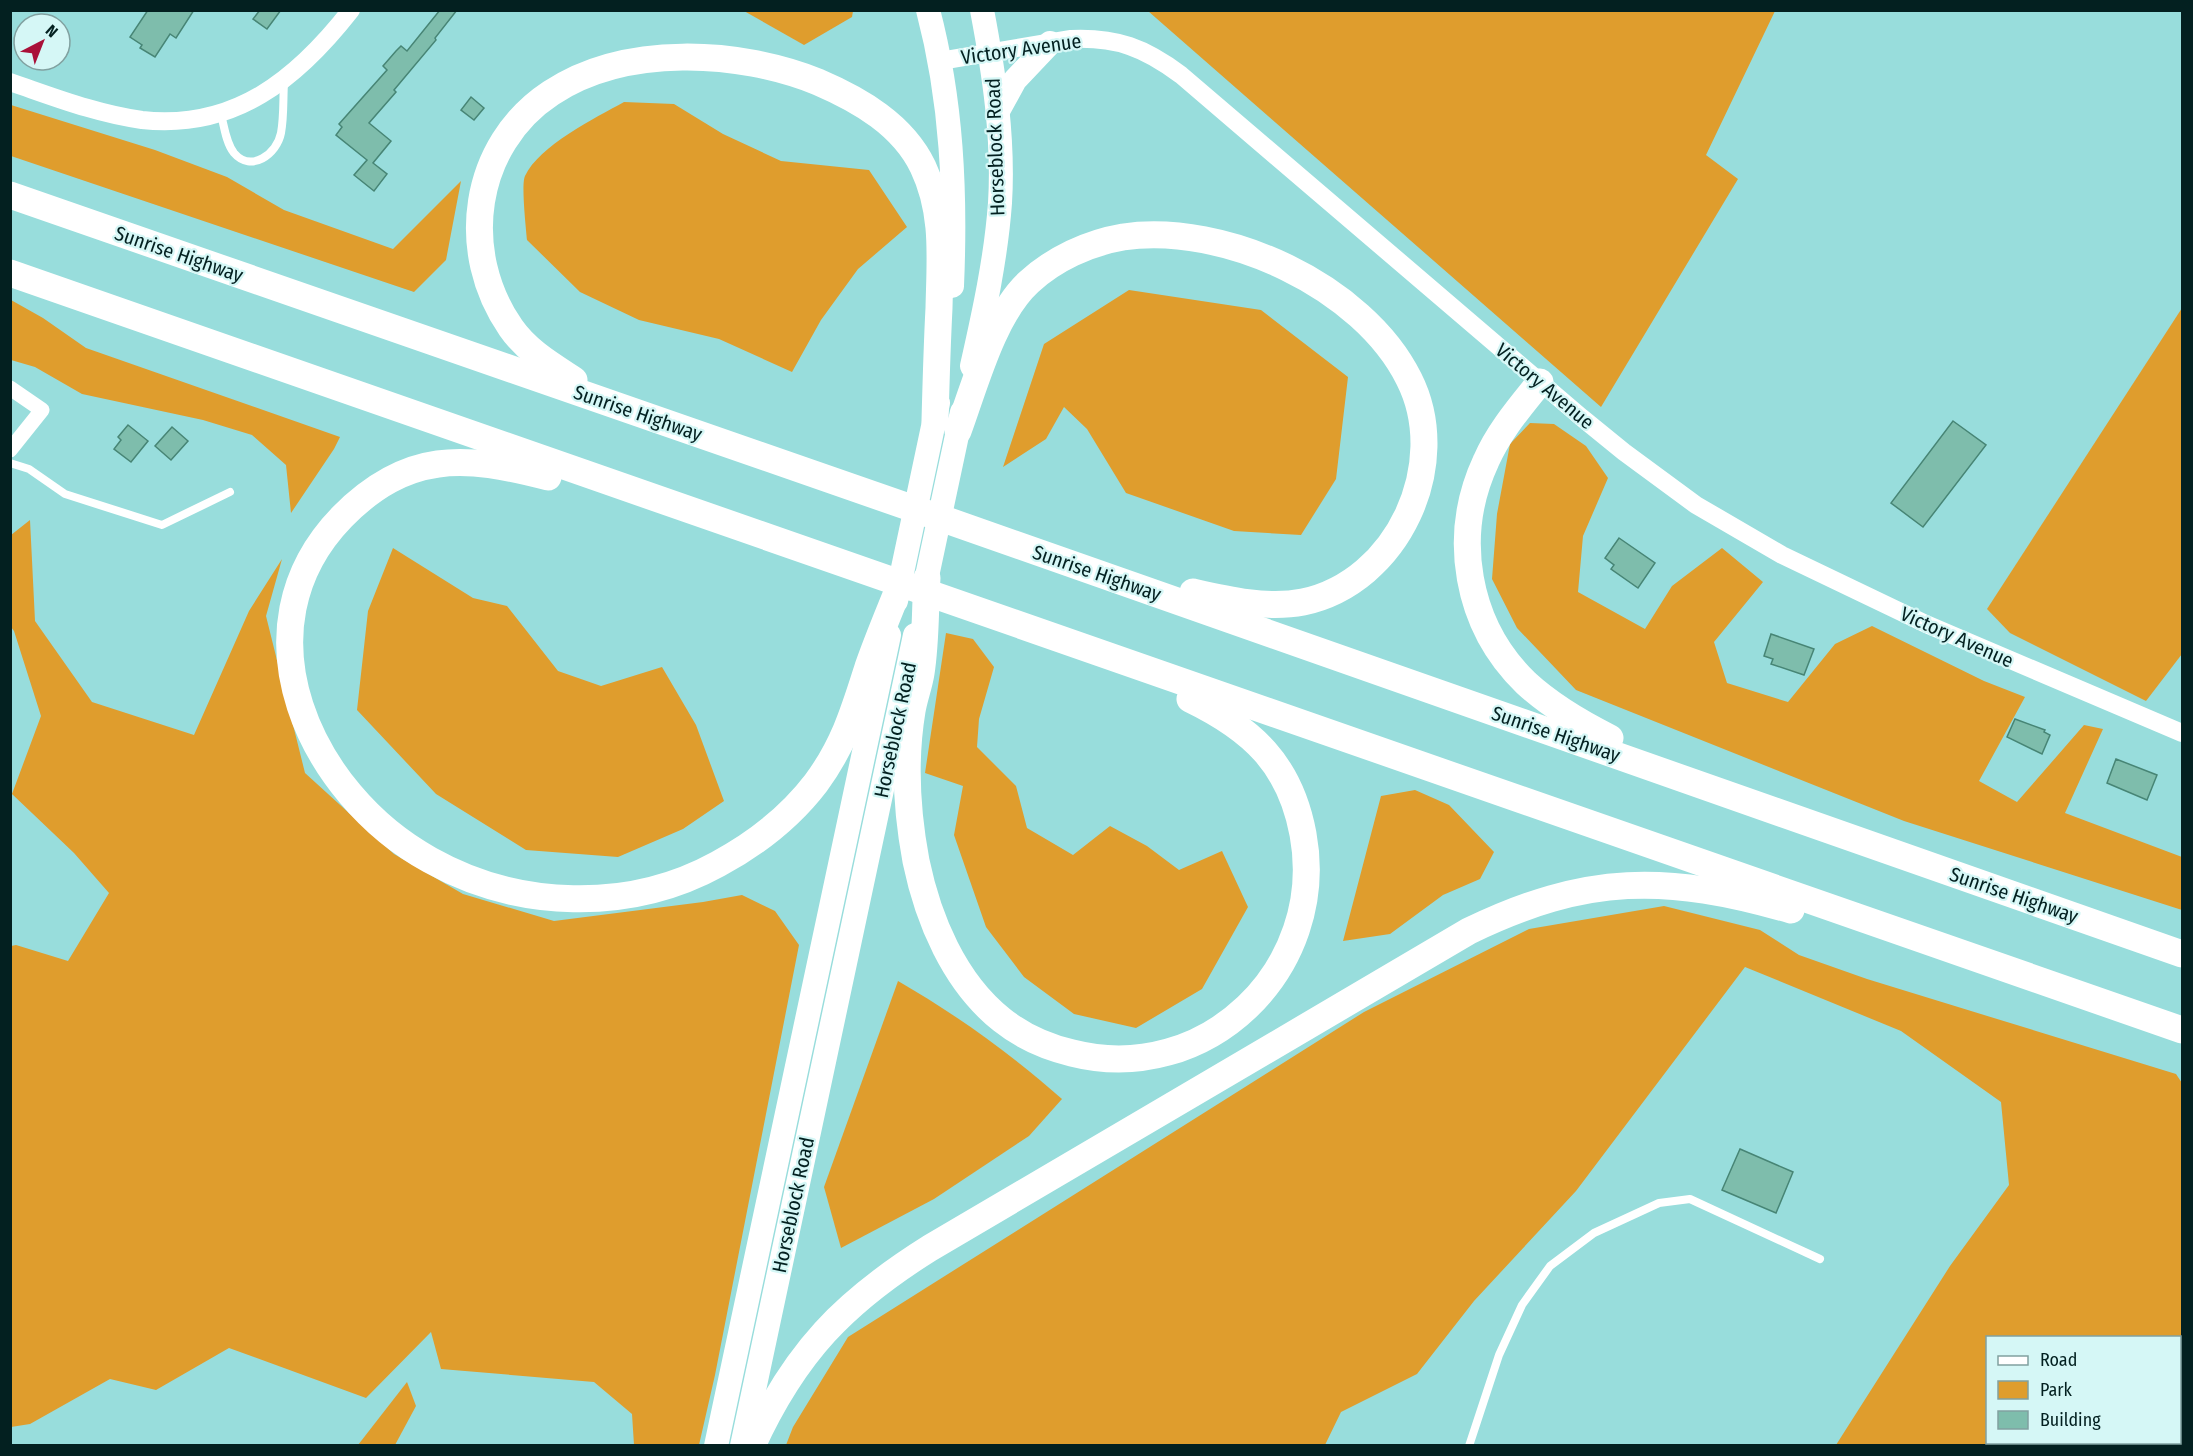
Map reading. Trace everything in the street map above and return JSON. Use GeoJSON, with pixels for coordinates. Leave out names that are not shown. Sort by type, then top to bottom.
{"type":"FeatureCollection","features":[{"type":"Feature","properties":{"kind":"highway"},"geometry":{"type":"LineString","coordinates":[[616,406],[542,359],[526,346],[512,329],[501,310],[483,268],[480,244],[478,221],[487,178],[506,138],[518,122],[550,93],[592,72],[642,61],[671,58],[716,58],[756,63],[830,87],[871,110],[887,122],[913,149],[923,166],[933,194],[941,240],[947,426]]}},
{"type":"Feature","properties":{"kind":"highway","name":"Sunrise Highway"},"geometry":{"type":"LineString","coordinates":[[10,195],[2182,954]]}},
{"type":"Feature","properties":{"kind":"highway"},"geometry":{"type":"LineString","coordinates":[[947,426],[1007,309],[1027,283],[1055,262],[1088,246],[1124,237],[1167,236],[1198,240],[1238,249],[1278,264],[1310,281],[1351,310],[1386,343],[1410,380],[1423,421],[1424,442],[1420,481],[1414,501],[1397,535],[1373,563],[1346,584],[1315,599],[1259,604],[1213,597],[1070,564]]}},
{"type":"Feature","properties":{"kind":"highway"},"geometry":{"type":"LineString","coordinates":[[10,273],[2182,1030]]}},
{"type":"Feature","properties":{"kind":"highway"},"geometry":{"type":"LineString","coordinates":[[1540,382],[1499,437],[1486,460],[1473,494],[1467,532],[1467,551],[1472,591],[1479,612],[1505,659],[1543,698],[1582,724],[1696,783]]}},
{"type":"Feature","properties":{"kind":"highway"},"geometry":{"type":"LineString","coordinates":[[667,502],[504,467],[469,462],[447,462],[426,465],[386,482],[351,508],[336,523],[312,559],[295,600],[289,649],[291,675],[302,715],[325,759],[359,803],[381,825],[428,860],[480,883],[508,891],[537,896],[596,898],[626,896],[683,881],[734,855],[779,822],[815,784],[844,737],[873,675],[898,590]]}},
{"type":"Feature","properties":{"kind":"highway"},"geometry":{"type":"LineString","coordinates":[[927,578],[921,672],[911,686],[909,797],[916,859],[922,885],[942,940],[968,985],[1001,1019],[1040,1043],[1086,1057],[1134,1059],[1159,1054],[1201,1039],[1229,1022],[1261,993],[1286,956],[1302,912],[1307,866],[1300,822],[1284,780],[1272,760],[1242,728],[1202,704],[1070,643]]}},
{"type":"Feature","properties":{"kind":"highway"},"geometry":{"type":"LineString","coordinates":[[752,1446],[778,1392],[803,1358],[838,1317],[881,1280],[930,1248],[1434,950],[1493,919],[1539,901],[1575,891],[1635,884],[1665,885],[1732,895],[1812,916],[1923,939]]}},
{"type":"Feature","properties":{"kind":"main road","name":"Horseblock Road"},"geometry":{"type":"LineString","coordinates":[[927,578],[947,426],[954,241],[954,179],[948,117],[928,10]]}},
{"type":"Feature","properties":{"kind":"main road","name":"Horseblock Road"},"geometry":{"type":"LineString","coordinates":[[898,590],[947,426],[980,332],[996,234],[1000,201],[998,111],[982,10]]}},
{"type":"Feature","properties":{"kind":"main road"},"geometry":{"type":"LineString","coordinates":[[998,111],[1015,80],[1050,43]]}},
{"type":"Feature","properties":{"kind":"main road","name":"Horseblock Road"},"geometry":{"type":"LineString","coordinates":[[716,1446],[873,675]]}},
{"type":"Feature","properties":{"kind":"main road","name":"Horseblock Road"},"geometry":{"type":"LineString","coordinates":[[742,1446],[911,686]]}},
{"type":"Feature","properties":{"kind":"street"},"geometry":{"type":"LineString","coordinates":[[10,82],[94,110],[144,120],[194,118],[221,114],[244,104],[284,80],[317,52],[351,10]]}},
{"type":"Feature","properties":{"kind":"street","name":"Victory Avenue"},"geometry":{"type":"LineString","coordinates":[[939,61],[1089,38],[1140,48],[1168,65],[1624,452],[1705,511],[1774,551],[1876,602],[2182,734]]}},
{"type":"Feature","properties":{"kind":"street"},"geometry":{"type":"LineString","coordinates":[[10,388],[42,410],[10,450]]}},
{"type":"Feature","properties":{"kind":"lane"},"geometry":{"type":"LineString","coordinates":[[221,114],[232,150],[237,156],[244,161],[252,162],[267,157],[281,135],[284,80]]}},
{"type":"Feature","properties":{"kind":"lane"},"geometry":{"type":"LineString","coordinates":[[10,463],[28,469],[65,494],[162,525],[231,492]]}},
{"type":"Feature","properties":{"kind":"lane"},"geometry":{"type":"LineString","coordinates":[[1469,1446],[1499,1355],[1522,1305],[1550,1266],[1594,1233],[1659,1203],[1690,1199],[1820,1259]]}},
{"type":"Feature","properties":{"kind":"green space"},"geometry":{"type":"Polygon","coordinates":[[[853,10],[852,17],[804,45],[744,11],[853,10]]]}},
{"type":"Feature","properties":{"kind":"green space"},"geometry":{"type":"Polygon","coordinates":[[[1148,11],[1775,11],[1706,155],[1738,179],[1601,407],[1148,11]]]}},
{"type":"Feature","properties":{"kind":"green space"},"geometry":{"type":"Polygon","coordinates":[[[624,102],[674,104],[723,134],[781,161],[869,170],[907,227],[858,269],[821,320],[792,372],[719,339],[639,320],[580,292],[527,240],[523,188],[525,176],[532,165],[542,154],[569,134],[624,102]]]}},
{"type":"Feature","properties":{"kind":"green space"},"geometry":{"type":"Polygon","coordinates":[[[11,105],[155,150],[227,177],[284,210],[393,249],[461,181],[446,260],[414,292],[11,156],[11,105]]]}},
{"type":"Feature","properties":{"kind":"green space"},"geometry":{"type":"Polygon","coordinates":[[[1129,290],[1261,310],[1348,377],[1336,479],[1301,535],[1234,531],[1126,493],[1087,429],[1064,407],[1046,439],[1003,467],[1044,344],[1129,290]]]}},
{"type":"Feature","properties":{"kind":"green space"},"geometry":{"type":"Polygon","coordinates":[[[11,300],[43,318],[86,348],[340,437],[291,513],[286,465],[252,435],[203,420],[82,394],[35,367],[11,360],[11,300]]]}},
{"type":"Feature","properties":{"kind":"green space"},"geometry":{"type":"Polygon","coordinates":[[[2182,308],[2182,654],[2146,701],[2010,633],[1987,609],[2182,308]]]}},
{"type":"Feature","properties":{"kind":"green space"},"geometry":{"type":"Polygon","coordinates":[[[1530,423],[1554,424],[1586,446],[1608,478],[1583,536],[1578,592],[1645,629],[1672,586],[1722,548],[1763,582],[1714,642],[1727,683],[1788,702],[1835,644],[1872,626],[1984,681],[2025,697],[1979,781],[2017,802],[2084,725],[2103,729],[2065,813],[2182,857],[2182,910],[1904,821],[1576,690],[1517,628],[1492,579],[1497,514],[1510,444],[1530,423]]]}},
{"type":"Feature","properties":{"kind":"green space"},"geometry":{"type":"Polygon","coordinates":[[[30,520],[35,621],[92,702],[194,735],[249,611],[282,559],[266,616],[305,773],[394,854],[463,894],[554,921],[742,895],[775,911],[799,945],[715,1375],[699,1445],[634,1445],[632,1414],[594,1382],[441,1369],[431,1332],[366,1398],[229,1348],[156,1390],[110,1379],[30,1424],[11,1427],[11,946],[16,945],[68,961],[109,893],[74,853],[12,794],[41,716],[11,627],[11,535],[30,520]]]}},
{"type":"Feature","properties":{"kind":"green space"},"geometry":{"type":"Polygon","coordinates":[[[393,548],[473,598],[507,606],[558,671],[601,686],[662,667],[696,725],[724,801],[683,829],[618,857],[526,850],[436,794],[357,710],[368,611],[393,548]]]}},
{"type":"Feature","properties":{"kind":"green space"},"geometry":{"type":"Polygon","coordinates":[[[946,633],[973,639],[994,667],[979,719],[977,747],[1016,786],[1027,828],[1073,855],[1110,826],[1147,846],[1179,870],[1222,851],[1248,907],[1202,989],[1136,1028],[1074,1014],[1024,977],[986,927],[954,835],[963,786],[925,773],[946,633]]]}},
{"type":"Feature","properties":{"kind":"green space"},"geometry":{"type":"Polygon","coordinates":[[[1415,790],[1449,805],[1494,852],[1480,879],[1443,895],[1390,934],[1343,941],[1381,796],[1415,790]]]}},
{"type":"Feature","properties":{"kind":"green space"},"geometry":{"type":"Polygon","coordinates":[[[1664,906],[1760,930],[1799,955],[1867,979],[2176,1074],[2182,1083],[2182,1445],[1836,1445],[1950,1266],[2009,1185],[2001,1102],[1901,1031],[1745,967],[1576,1191],[1474,1301],[1417,1374],[1341,1412],[1325,1445],[786,1445],[793,1427],[848,1337],[1364,1012],[1529,929],[1664,906]]]}},
{"type":"Feature","properties":{"kind":"green space"},"geometry":{"type":"Polygon","coordinates":[[[898,981],[983,1036],[1062,1099],[1029,1136],[934,1199],[841,1248],[824,1187],[898,981]]]}},
{"type":"Feature","properties":{"kind":"green space"},"geometry":{"type":"Polygon","coordinates":[[[407,1382],[416,1406],[395,1445],[358,1445],[407,1382]]]}},
{"type":"Feature","properties":{"kind":"building"},"geometry":{"type":"Polygon","coordinates":[[[148,10],[194,10],[176,38],[170,34],[155,57],[140,48],[142,45],[130,37],[148,10]]]}},
{"type":"Feature","properties":{"kind":"building"},"geometry":{"type":"Polygon","coordinates":[[[260,10],[281,10],[267,29],[253,19],[260,10]]]}},
{"type":"Feature","properties":{"kind":"building"},"geometry":{"type":"Polygon","coordinates":[[[440,10],[457,10],[435,38],[436,40],[394,90],[396,92],[369,123],[391,141],[373,163],[387,174],[374,191],[354,175],[367,160],[336,135],[342,127],[339,124],[387,70],[383,66],[396,51],[401,46],[407,51],[440,10]]]}},
{"type":"Feature","properties":{"kind":"building"},"geometry":{"type":"Polygon","coordinates":[[[471,97],[484,108],[474,120],[461,110],[471,97]]]}},
{"type":"Feature","properties":{"kind":"building"},"geometry":{"type":"Polygon","coordinates":[[[1953,421],[1986,445],[1923,527],[1891,503],[1953,421]]]}},
{"type":"Feature","properties":{"kind":"building"},"geometry":{"type":"Polygon","coordinates":[[[128,425],[148,441],[131,462],[114,449],[121,440],[118,437],[128,425]]]}},
{"type":"Feature","properties":{"kind":"building"},"geometry":{"type":"Polygon","coordinates":[[[172,427],[188,441],[171,460],[155,446],[172,427]]]}},
{"type":"Feature","properties":{"kind":"building"},"geometry":{"type":"Polygon","coordinates":[[[1619,538],[1655,563],[1638,588],[1611,569],[1614,565],[1605,558],[1619,538]]]}},
{"type":"Feature","properties":{"kind":"building"},"geometry":{"type":"Polygon","coordinates":[[[1771,634],[1814,649],[1804,675],[1771,664],[1773,659],[1764,656],[1771,634]]]}},
{"type":"Feature","properties":{"kind":"building"},"geometry":{"type":"Polygon","coordinates":[[[2015,719],[2045,730],[2044,732],[2050,735],[2042,754],[2007,737],[2015,719]]]}},
{"type":"Feature","properties":{"kind":"building"},"geometry":{"type":"Polygon","coordinates":[[[2116,759],[2157,775],[2147,800],[2107,783],[2116,759]]]}},
{"type":"Feature","properties":{"kind":"building"},"geometry":{"type":"Polygon","coordinates":[[[1740,1149],[1793,1172],[1776,1213],[1722,1190],[1740,1149]]]}}]}
